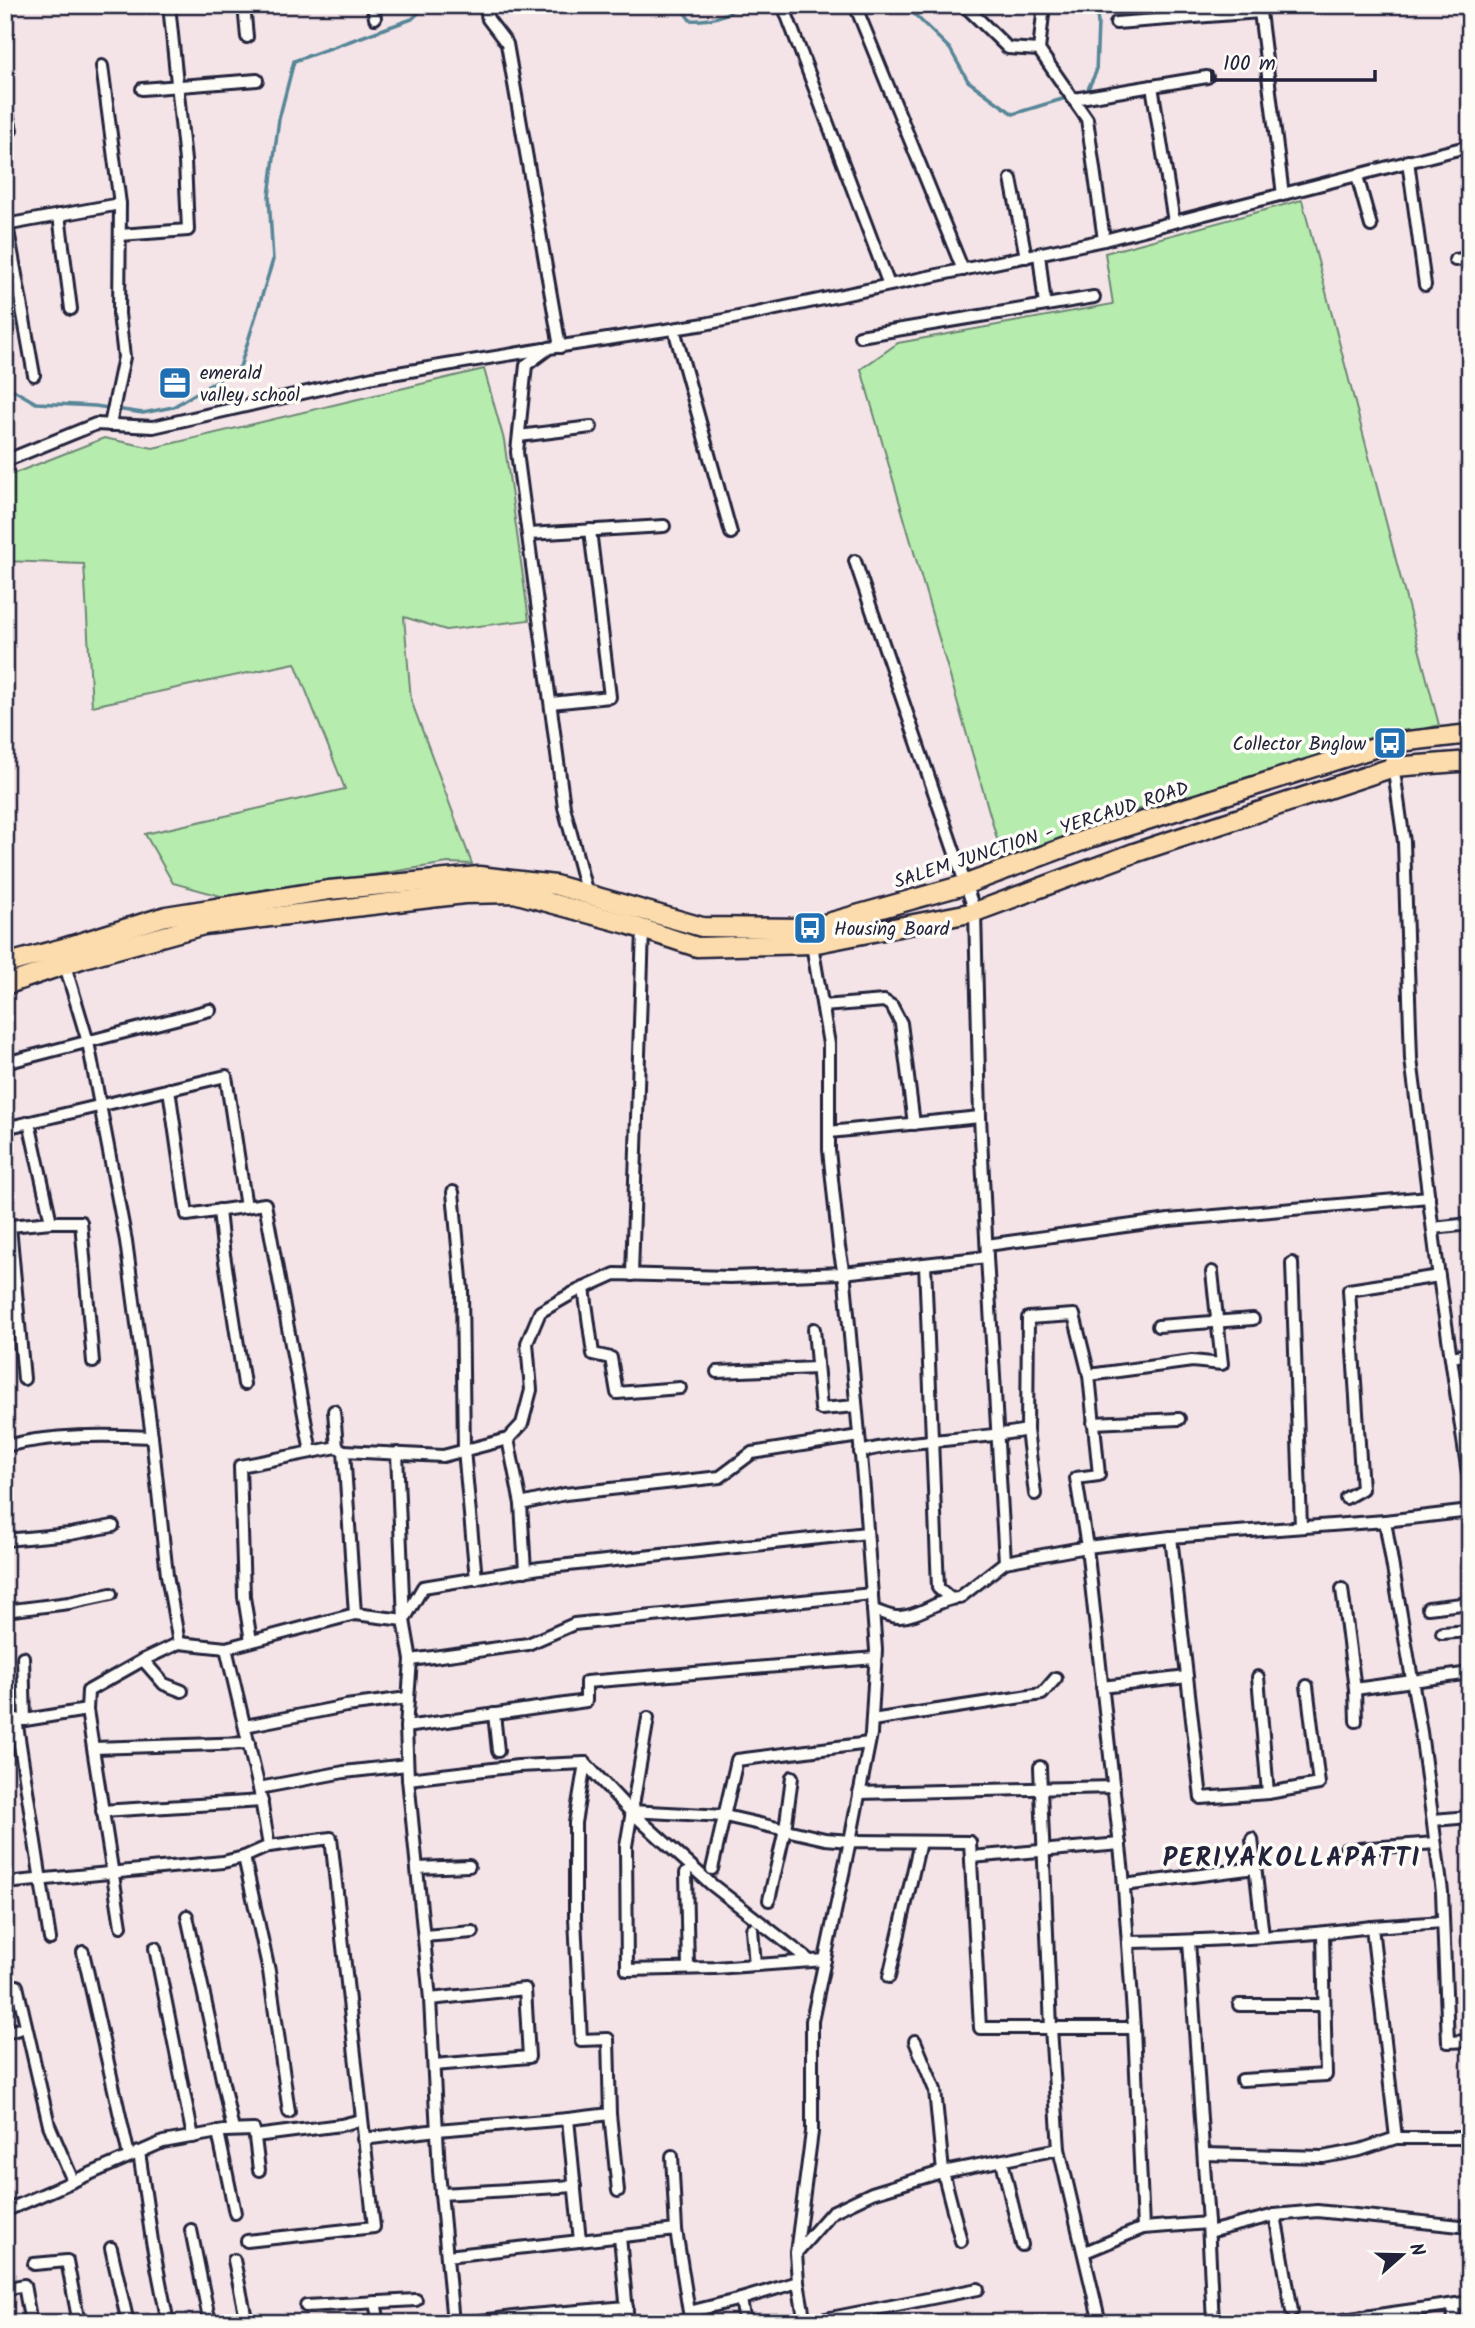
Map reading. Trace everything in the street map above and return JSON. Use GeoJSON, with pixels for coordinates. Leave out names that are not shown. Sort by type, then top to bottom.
{"type":"FeatureCollection","features":[{"type":"Feature","properties":{"kind":"main road","name":"SALEM JUNCTION - YERCAUD ROAD"},"geometry":{"type":"LineString","coordinates":[[5,964],[63,957],[166,916],[329,890],[479,876],[555,886],[702,927],[811,936],[964,886],[1090,838],[1390,743],[1470,734]]}},
{"type":"Feature","properties":{"kind":"main road"},"geometry":{"type":"LineString","coordinates":[[5,985],[63,957],[204,925],[464,894],[514,893],[697,947],[811,936],[975,912],[1147,849],[1394,767],[1470,761]]}},
{"type":"Feature","properties":{"kind":"street"},"geometry":{"type":"LineString","coordinates":[[120,235],[188,230],[185,161],[169,5]]}},
{"type":"Feature","properties":{"kind":"street"},"geometry":{"type":"LineString","coordinates":[[244,5],[247,37]]}},
{"type":"Feature","properties":{"kind":"street"},"geometry":{"type":"LineString","coordinates":[[373,5],[375,18]]}},
{"type":"Feature","properties":{"kind":"street"},"geometry":{"type":"LineString","coordinates":[[485,5],[488,19],[507,44],[554,347]]}},
{"type":"Feature","properties":{"kind":"street"},"geometry":{"type":"LineString","coordinates":[[783,5],[889,285]]}},
{"type":"Feature","properties":{"kind":"street"},"geometry":{"type":"LineString","coordinates":[[855,5],[963,270]]}},
{"type":"Feature","properties":{"kind":"street"},"geometry":{"type":"LineString","coordinates":[[964,5],[1008,48],[1039,50]]}},
{"type":"Feature","properties":{"kind":"street"},"geometry":{"type":"LineString","coordinates":[[1044,5],[1039,50],[1087,119],[1104,240]]}},
{"type":"Feature","properties":{"kind":"street"},"geometry":{"type":"LineString","coordinates":[[1116,23],[1261,8],[1283,195]]}},
{"type":"Feature","properties":{"kind":"street"},"geometry":{"type":"LineString","coordinates":[[103,66],[120,204],[119,313],[124,357],[110,425]]}},
{"type":"Feature","properties":{"kind":"street"},"geometry":{"type":"LineString","coordinates":[[1074,99],[1207,77]]}},
{"type":"Feature","properties":{"kind":"street"},"geometry":{"type":"LineString","coordinates":[[142,89],[257,80]]}},
{"type":"Feature","properties":{"kind":"street"},"geometry":{"type":"LineString","coordinates":[[1152,86],[1174,222]]}},
{"type":"Feature","properties":{"kind":"street"},"geometry":{"type":"LineString","coordinates":[[5,105],[11,130]]}},
{"type":"Feature","properties":{"kind":"street"},"geometry":{"type":"LineString","coordinates":[[5,461],[96,424],[153,427],[373,377],[674,329],[1104,240],[1470,146]]}},
{"type":"Feature","properties":{"kind":"street"},"geometry":{"type":"LineString","coordinates":[[1409,161],[1425,285]]}},
{"type":"Feature","properties":{"kind":"street"},"geometry":{"type":"LineString","coordinates":[[1357,176],[1371,226]]}},
{"type":"Feature","properties":{"kind":"street"},"geometry":{"type":"LineString","coordinates":[[1012,179],[1026,257]]}},
{"type":"Feature","properties":{"kind":"street"},"geometry":{"type":"LineString","coordinates":[[34,375],[6,225],[120,204]]}},
{"type":"Feature","properties":{"kind":"street"},"geometry":{"type":"LineString","coordinates":[[59,215],[71,309]]}},
{"type":"Feature","properties":{"kind":"street"},"geometry":{"type":"LineString","coordinates":[[1039,254],[1045,305]]}},
{"type":"Feature","properties":{"kind":"street"},"geometry":{"type":"LineString","coordinates":[[1455,260],[1470,258]]}},
{"type":"Feature","properties":{"kind":"street"},"geometry":{"type":"LineString","coordinates":[[860,337],[1094,297]]}},
{"type":"Feature","properties":{"kind":"street"},"geometry":{"type":"LineString","coordinates":[[674,329],[731,533]]}},
{"type":"Feature","properties":{"kind":"street"},"geometry":{"type":"LineString","coordinates":[[554,347],[526,365],[517,452],[564,807],[587,894]]}},
{"type":"Feature","properties":{"kind":"street"},"geometry":{"type":"LineString","coordinates":[[519,436],[591,427]]}},
{"type":"Feature","properties":{"kind":"street"},"geometry":{"type":"LineString","coordinates":[[528,534],[664,526]]}},
{"type":"Feature","properties":{"kind":"street"},"geometry":{"type":"LineString","coordinates":[[551,703],[610,697],[590,530]]}},
{"type":"Feature","properties":{"kind":"street"},"geometry":{"type":"LineString","coordinates":[[855,561],[975,912],[980,1118],[1005,1562]]}},
{"type":"Feature","properties":{"kind":"street"},"geometry":{"type":"LineString","coordinates":[[1390,743],[1404,842],[1411,1059],[1470,1487]]}},
{"type":"Feature","properties":{"kind":"street"},"geometry":{"type":"LineString","coordinates":[[632,1275],[643,929]]}},
{"type":"Feature","properties":{"kind":"street"},"geometry":{"type":"LineString","coordinates":[[811,936],[829,1044],[829,1132],[859,1436],[876,1658],[869,1743],[812,2021],[812,2132],[796,2253],[798,2282],[805,2323],[978,2289]]}},
{"type":"Feature","properties":{"kind":"street"},"geometry":{"type":"LineString","coordinates":[[63,957],[88,1041],[127,1241],[167,1575],[179,1643]]}},
{"type":"Feature","properties":{"kind":"street"},"geometry":{"type":"LineString","coordinates":[[823,1006],[884,1001],[892,1006],[901,1023],[914,1124]]}},
{"type":"Feature","properties":{"kind":"street"},"geometry":{"type":"LineString","coordinates":[[5,1063],[209,1010]]}},
{"type":"Feature","properties":{"kind":"street"},"geometry":{"type":"LineString","coordinates":[[5,1128],[226,1076],[246,1207]]}},
{"type":"Feature","properties":{"kind":"street"},"geometry":{"type":"LineString","coordinates":[[169,1089],[187,1215],[265,1204],[311,1452]]}},
{"type":"Feature","properties":{"kind":"street"},"geometry":{"type":"LineString","coordinates":[[829,1132],[980,1118]]}},
{"type":"Feature","properties":{"kind":"street"},"geometry":{"type":"LineString","coordinates":[[29,1122],[51,1222]]}},
{"type":"Feature","properties":{"kind":"street"},"geometry":{"type":"LineString","coordinates":[[453,1192],[462,1290],[464,1450],[476,1578]]}},
{"type":"Feature","properties":{"kind":"street"},"geometry":{"type":"LineString","coordinates":[[987,1245],[1169,1220],[1429,1197]]}},
{"type":"Feature","properties":{"kind":"street"},"geometry":{"type":"LineString","coordinates":[[219,1210],[244,1384]]}},
{"type":"Feature","properties":{"kind":"street"},"geometry":{"type":"LineString","coordinates":[[24,1379],[8,1226],[81,1222],[93,1362]]}},
{"type":"Feature","properties":{"kind":"street"},"geometry":{"type":"LineString","coordinates":[[1433,1228],[1470,1224]]}},
{"type":"Feature","properties":{"kind":"street"},"geometry":{"type":"LineString","coordinates":[[251,1641],[244,1597],[240,1466],[341,1449],[443,1455],[508,1439],[522,1424],[531,1390],[527,1343],[540,1312],[615,1274],[730,1277],[843,1273],[987,1257]]}},
{"type":"Feature","properties":{"kind":"street"},"geometry":{"type":"LineString","coordinates":[[1292,1263],[1301,1527]]}},
{"type":"Feature","properties":{"kind":"street"},"geometry":{"type":"LineString","coordinates":[[925,1264],[938,1588],[950,1598]]}},
{"type":"Feature","properties":{"kind":"street"},"geometry":{"type":"LineString","coordinates":[[1088,1375],[1192,1361],[1222,1364],[1212,1272]]}},
{"type":"Feature","properties":{"kind":"street"},"geometry":{"type":"LineString","coordinates":[[1346,1498],[1362,1489],[1349,1290],[1439,1276]]}},
{"type":"Feature","properties":{"kind":"street"},"geometry":{"type":"LineString","coordinates":[[584,1288],[593,1354],[611,1359],[618,1393],[680,1388]]}},
{"type":"Feature","properties":{"kind":"street"},"geometry":{"type":"LineString","coordinates":[[1035,1494],[1027,1430],[1028,1318],[1074,1315],[1088,1375],[1099,1475],[1076,1478],[1087,1547],[1124,1885],[1143,2228]]}},
{"type":"Feature","properties":{"kind":"street"},"geometry":{"type":"LineString","coordinates":[[1158,1326],[1253,1319]]}},
{"type":"Feature","properties":{"kind":"street"},"geometry":{"type":"LineString","coordinates":[[814,1329],[821,1409],[856,1406]]}},
{"type":"Feature","properties":{"kind":"street"},"geometry":{"type":"LineString","coordinates":[[1451,1357],[1470,1354]]}},
{"type":"Feature","properties":{"kind":"street"},"geometry":{"type":"LineString","coordinates":[[717,1372],[817,1368]]}},
{"type":"Feature","properties":{"kind":"street"},"geometry":{"type":"LineString","coordinates":[[334,1412],[341,1449],[355,1614]]}},
{"type":"Feature","properties":{"kind":"street"},"geometry":{"type":"LineString","coordinates":[[1093,1423],[1180,1419]]}},
{"type":"Feature","properties":{"kind":"street"},"geometry":{"type":"LineString","coordinates":[[860,1452],[888,1445],[998,1436],[1027,1430]]}},
{"type":"Feature","properties":{"kind":"street"},"geometry":{"type":"LineString","coordinates":[[5,1446],[38,1438],[107,1435],[152,1437]]}},
{"type":"Feature","properties":{"kind":"street"},"geometry":{"type":"LineString","coordinates":[[521,1504],[565,1494],[720,1477],[752,1453],[859,1436]]}},
{"type":"Feature","properties":{"kind":"street"},"geometry":{"type":"LineString","coordinates":[[508,1439],[521,1504],[526,1571]]}},
{"type":"Feature","properties":{"kind":"street"},"geometry":{"type":"LineString","coordinates":[[397,1453],[404,1620],[411,1660],[406,1727],[407,1765],[424,1936],[441,2194],[453,2323]]}},
{"type":"Feature","properties":{"kind":"street"},"geometry":{"type":"LineString","coordinates":[[873,1610],[900,1618],[942,1604],[950,1598],[959,1598],[1005,1562],[1087,1547],[1470,1511]]}},
{"type":"Feature","properties":{"kind":"street"},"geometry":{"type":"LineString","coordinates":[[1385,1521],[1412,1680],[1442,1892],[1448,2042],[1470,2041]]}},
{"type":"Feature","properties":{"kind":"street"},"geometry":{"type":"LineString","coordinates":[[5,1540],[70,1534],[113,1525]]}},
{"type":"Feature","properties":{"kind":"street"},"geometry":{"type":"LineString","coordinates":[[404,1620],[423,1587],[526,1571],[867,1533]]}},
{"type":"Feature","properties":{"kind":"street"},"geometry":{"type":"LineString","coordinates":[[1171,1537],[1201,1798],[1268,1793],[1319,1784],[1307,1686]]}},
{"type":"Feature","properties":{"kind":"street"},"geometry":{"type":"LineString","coordinates":[[1342,1589],[1355,1689],[1356,1721]]}},
{"type":"Feature","properties":{"kind":"street"},"geometry":{"type":"LineString","coordinates":[[5,1611],[111,1594]]}},
{"type":"Feature","properties":{"kind":"street"},"geometry":{"type":"LineString","coordinates":[[411,1660],[528,1644],[574,1625],[872,1594]]}},
{"type":"Feature","properties":{"kind":"street"},"geometry":{"type":"LineString","coordinates":[[1428,1608],[1470,1603]]}},
{"type":"Feature","properties":{"kind":"street"},"geometry":{"type":"LineString","coordinates":[[121,1926],[87,1710],[88,1691],[179,1643],[226,1648],[355,1614],[404,1620]]}},
{"type":"Feature","properties":{"kind":"street"},"geometry":{"type":"LineString","coordinates":[[1442,1633],[1470,1631]]}},
{"type":"Feature","properties":{"kind":"street"},"geometry":{"type":"LineString","coordinates":[[226,1648],[259,1787],[269,1846]]}},
{"type":"Feature","properties":{"kind":"street"},"geometry":{"type":"LineString","coordinates":[[23,1657],[15,1719],[50,1939]]}},
{"type":"Feature","properties":{"kind":"street"},"geometry":{"type":"LineString","coordinates":[[406,1727],[586,1701],[586,1682],[876,1658]]}},
{"type":"Feature","properties":{"kind":"street"},"geometry":{"type":"LineString","coordinates":[[143,1660],[164,1684],[182,1690]]}},
{"type":"Feature","properties":{"kind":"street"},"geometry":{"type":"LineString","coordinates":[[1355,1689],[1470,1673]]}},
{"type":"Feature","properties":{"kind":"street"},"geometry":{"type":"LineString","coordinates":[[1102,1687],[1187,1677]]}},
{"type":"Feature","properties":{"kind":"street"},"geometry":{"type":"LineString","coordinates":[[1258,1677],[1268,1793]]}},
{"type":"Feature","properties":{"kind":"street"},"geometry":{"type":"LineString","coordinates":[[872,1720],[1042,1694],[1056,1678]]}},
{"type":"Feature","properties":{"kind":"street"},"geometry":{"type":"LineString","coordinates":[[245,1726],[346,1706],[408,1698]]}},
{"type":"Feature","properties":{"kind":"street"},"geometry":{"type":"LineString","coordinates":[[15,1719],[87,1710]]}},
{"type":"Feature","properties":{"kind":"street"},"geometry":{"type":"LineString","coordinates":[[494,1714],[498,1751]]}},
{"type":"Feature","properties":{"kind":"street"},"geometry":{"type":"LineString","coordinates":[[648,1718],[626,1846],[627,1970],[825,1959]]}},
{"type":"Feature","properties":{"kind":"street"},"geometry":{"type":"LineString","coordinates":[[93,1748],[248,1743]]}},
{"type":"Feature","properties":{"kind":"street"},"geometry":{"type":"LineString","coordinates":[[712,1869],[737,1760],[869,1743]]}},
{"type":"Feature","properties":{"kind":"street"},"geometry":{"type":"LineString","coordinates":[[584,1763],[575,1823],[581,2040],[608,2039],[610,2114],[618,2192]]}},
{"type":"Feature","properties":{"kind":"street"},"geometry":{"type":"LineString","coordinates":[[408,1779],[518,1766],[584,1763],[630,1811],[711,1884],[810,1961]]}},
{"type":"Feature","properties":{"kind":"street"},"geometry":{"type":"LineString","coordinates":[[259,1787],[344,1772],[407,1765]]}},
{"type":"Feature","properties":{"kind":"street"},"geometry":{"type":"LineString","coordinates":[[1040,1767],[1059,2149],[1100,2323]]}},
{"type":"Feature","properties":{"kind":"street"},"geometry":{"type":"LineString","coordinates":[[769,1900],[785,1830],[792,1777]]}},
{"type":"Feature","properties":{"kind":"street"},"geometry":{"type":"LineString","coordinates":[[859,1793],[1114,1787]]}},
{"type":"Feature","properties":{"kind":"street"},"geometry":{"type":"LineString","coordinates":[[102,1811],[262,1801]]}},
{"type":"Feature","properties":{"kind":"street"},"geometry":{"type":"LineString","coordinates":[[630,1811],[724,1816],[825,1839],[970,1842],[980,2028],[1133,2028]]}},
{"type":"Feature","properties":{"kind":"street"},"geometry":{"type":"LineString","coordinates":[[1433,1820],[1470,1817]]}},
{"type":"Feature","properties":{"kind":"street"},"geometry":{"type":"LineString","coordinates":[[5,1883],[223,1862],[244,1857],[269,1846],[331,1838],[374,2227],[247,2241]]}},
{"type":"Feature","properties":{"kind":"street"},"geometry":{"type":"LineString","coordinates":[[1252,1839],[1263,1936]]}},
{"type":"Feature","properties":{"kind":"street"},"geometry":{"type":"LineString","coordinates":[[889,1977],[920,1842]]}},
{"type":"Feature","properties":{"kind":"street"},"geometry":{"type":"LineString","coordinates":[[1345,1850],[1435,1843]]}},
{"type":"Feature","properties":{"kind":"street"},"geometry":{"type":"LineString","coordinates":[[971,1857],[1120,1844]]}},
{"type":"Feature","properties":{"kind":"street"},"geometry":{"type":"LineString","coordinates":[[244,1857],[269,1971],[289,2112]]}},
{"type":"Feature","properties":{"kind":"street"},"geometry":{"type":"LineString","coordinates":[[417,1868],[469,1866]]}},
{"type":"Feature","properties":{"kind":"street"},"geometry":{"type":"LineString","coordinates":[[1124,1885],[1255,1868]]}},
{"type":"Feature","properties":{"kind":"street"},"geometry":{"type":"LineString","coordinates":[[686,1873],[688,1968]]}},
{"type":"Feature","properties":{"kind":"street"},"geometry":{"type":"LineString","coordinates":[[187,1916],[233,2130]]}},
{"type":"Feature","properties":{"kind":"street"},"geometry":{"type":"LineString","coordinates":[[1128,1942],[1323,1933],[1443,1922]]}},
{"type":"Feature","properties":{"kind":"street"},"geometry":{"type":"LineString","coordinates":[[1371,1927],[1396,2138]]}},
{"type":"Feature","properties":{"kind":"street"},"geometry":{"type":"LineString","coordinates":[[752,1929],[754,1965]]}},
{"type":"Feature","properties":{"kind":"street"},"geometry":{"type":"LineString","coordinates":[[424,1936],[473,1932]]}},
{"type":"Feature","properties":{"kind":"street"},"geometry":{"type":"LineString","coordinates":[[1242,2080],[1326,2076],[1323,1933]]}},
{"type":"Feature","properties":{"kind":"street"},"geometry":{"type":"LineString","coordinates":[[1189,1941],[1213,2323]]}},
{"type":"Feature","properties":{"kind":"street"},"geometry":{"type":"LineString","coordinates":[[155,1948],[193,2137]]}},
{"type":"Feature","properties":{"kind":"street"},"geometry":{"type":"LineString","coordinates":[[83,1952],[134,2154],[168,2323]]}},
{"type":"Feature","properties":{"kind":"street"},"geometry":{"type":"LineString","coordinates":[[17,1986],[49,2125],[73,2180]]}},
{"type":"Feature","properties":{"kind":"street"},"geometry":{"type":"LineString","coordinates":[[429,1998],[525,1989],[529,2057],[434,2065]]}},
{"type":"Feature","properties":{"kind":"street"},"geometry":{"type":"LineString","coordinates":[[1239,2005],[1324,2005]]}},
{"type":"Feature","properties":{"kind":"street"},"geometry":{"type":"LineString","coordinates":[[5,2033],[26,2027]]}},
{"type":"Feature","properties":{"kind":"street"},"geometry":{"type":"LineString","coordinates":[[915,2041],[935,2090],[943,2172],[961,2241]]}},
{"type":"Feature","properties":{"kind":"street"},"geometry":{"type":"LineString","coordinates":[[363,2139],[610,2114]]}},
{"type":"Feature","properties":{"kind":"street"},"geometry":{"type":"LineString","coordinates":[[568,2119],[580,2241]]}},
{"type":"Feature","properties":{"kind":"street"},"geometry":{"type":"LineString","coordinates":[[255,2136],[361,2120]]}},
{"type":"Feature","properties":{"kind":"street"},"geometry":{"type":"LineString","coordinates":[[5,2211],[163,2142],[233,2130],[254,2130],[259,2170]]}},
{"type":"Feature","properties":{"kind":"street"},"geometry":{"type":"LineString","coordinates":[[218,2133],[235,2213]]}},
{"type":"Feature","properties":{"kind":"street"},"geometry":{"type":"LineString","coordinates":[[1204,2154],[1324,2157],[1360,2150],[1396,2138],[1470,2138]]}},
{"type":"Feature","properties":{"kind":"street"},"geometry":{"type":"LineString","coordinates":[[796,2253],[832,2212],[872,2193],[943,2172],[1059,2149]]}},
{"type":"Feature","properties":{"kind":"street"},"geometry":{"type":"LineString","coordinates":[[672,2156],[676,2230],[689,2312]]}},
{"type":"Feature","properties":{"kind":"street"},"geometry":{"type":"LineString","coordinates":[[1002,2161],[1021,2245]]}},
{"type":"Feature","properties":{"kind":"street"},"geometry":{"type":"LineString","coordinates":[[441,2194],[575,2186]]}},
{"type":"Feature","properties":{"kind":"street"},"geometry":{"type":"LineString","coordinates":[[1085,2252],[1143,2228],[1209,2228],[1317,2211],[1470,2227]]}},
{"type":"Feature","properties":{"kind":"street"},"geometry":{"type":"LineString","coordinates":[[1275,2216],[1292,2311]]}},
{"type":"Feature","properties":{"kind":"street"},"geometry":{"type":"LineString","coordinates":[[191,2230],[210,2323]]}},
{"type":"Feature","properties":{"kind":"street"},"geometry":{"type":"LineString","coordinates":[[447,2256],[676,2230]]}},
{"type":"Feature","properties":{"kind":"street"},"geometry":{"type":"LineString","coordinates":[[620,2236],[628,2323]]}},
{"type":"Feature","properties":{"kind":"street"},"geometry":{"type":"LineString","coordinates":[[111,2248],[128,2323]]}},
{"type":"Feature","properties":{"kind":"street"},"geometry":{"type":"LineString","coordinates":[[234,2260],[247,2323]]}},
{"type":"Feature","properties":{"kind":"street"},"geometry":{"type":"LineString","coordinates":[[34,2264],[67,2261],[79,2323]]}},
{"type":"Feature","properties":{"kind":"street"},"geometry":{"type":"LineString","coordinates":[[682,2322],[689,2312],[798,2282]]}},
{"type":"Feature","properties":{"kind":"street"},"geometry":{"type":"LineString","coordinates":[[5,2289],[24,2285],[30,2323]]}},
{"type":"Feature","properties":{"kind":"street"},"geometry":{"type":"LineString","coordinates":[[741,2299],[745,2323]]}},
{"type":"Feature","properties":{"kind":"street"},"geometry":{"type":"LineString","coordinates":[[306,2306],[416,2300]]}},
{"type":"Feature","properties":{"kind":"street"},"geometry":{"type":"LineString","coordinates":[[375,2302],[379,2323]]}},
{"type":"Feature","properties":{"kind":"street"},"geometry":{"type":"LineString","coordinates":[[1334,2323],[1389,2318],[1470,2302]]}},
{"type":"Feature","properties":{"kind":"street"},"geometry":{"type":"LineString","coordinates":[[1453,2305],[1454,2323]]}},
{"type":"Feature","properties":{"kind":"street"},"geometry":{"type":"LineString","coordinates":[[463,2323],[532,2319],[627,2307]]}},
{"type":"Feature","properties":{"kind":"green space"},"geometry":{"type":"Polygon","coordinates":[[[1302,200],[1439,725],[1122,814],[1004,863],[861,369],[898,343],[1113,304],[1105,253],[1302,200]]]}},
{"type":"Feature","properties":{"kind":"green space"},"geometry":{"type":"Polygon","coordinates":[[[484,369],[504,440],[529,620],[446,630],[404,617],[411,700],[472,864],[448,863],[228,898],[173,883],[145,834],[345,789],[295,663],[92,706],[84,564],[5,561],[5,477],[104,438],[153,448],[484,369]]]}},
{"type":"Feature","properties":{"kind":"waterway"},"geometry":{"type":"LineString","coordinates":[[5,385],[36,403],[95,406],[143,413],[173,407],[240,367],[273,260],[269,196],[279,119],[294,61],[412,19],[427,5]]}},
{"type":"Feature","properties":{"kind":"waterway"},"geometry":{"type":"LineString","coordinates":[[679,5],[690,20],[710,19],[728,13],[740,5]]}},
{"type":"Feature","properties":{"kind":"waterway"},"geometry":{"type":"LineString","coordinates":[[905,5],[950,49],[968,81],[1013,114],[1069,97]]}},
{"type":"Feature","properties":{"kind":"waterway"},"geometry":{"type":"LineString","coordinates":[[1083,92],[1087,91],[1096,72],[1096,5]]}},
{"type":"Feature","properties":{"kind":"place","name":"emerald valley school"},"geometry":{"type":"Point","coordinates":[175,383]}},
{"type":"Feature","properties":{"kind":"place","name":"Collector Bnglow"},"geometry":{"type":"Point","coordinates":[1390,743]}},
{"type":"Feature","properties":{"kind":"place","name":"Housing Board"},"geometry":{"type":"Point","coordinates":[810,928]}},
{"type":"Feature","properties":{"kind":"district","name":"PERIYAKOLLAPATTI"},"geometry":{"type":"Point","coordinates":[1292,1857]}}]}
